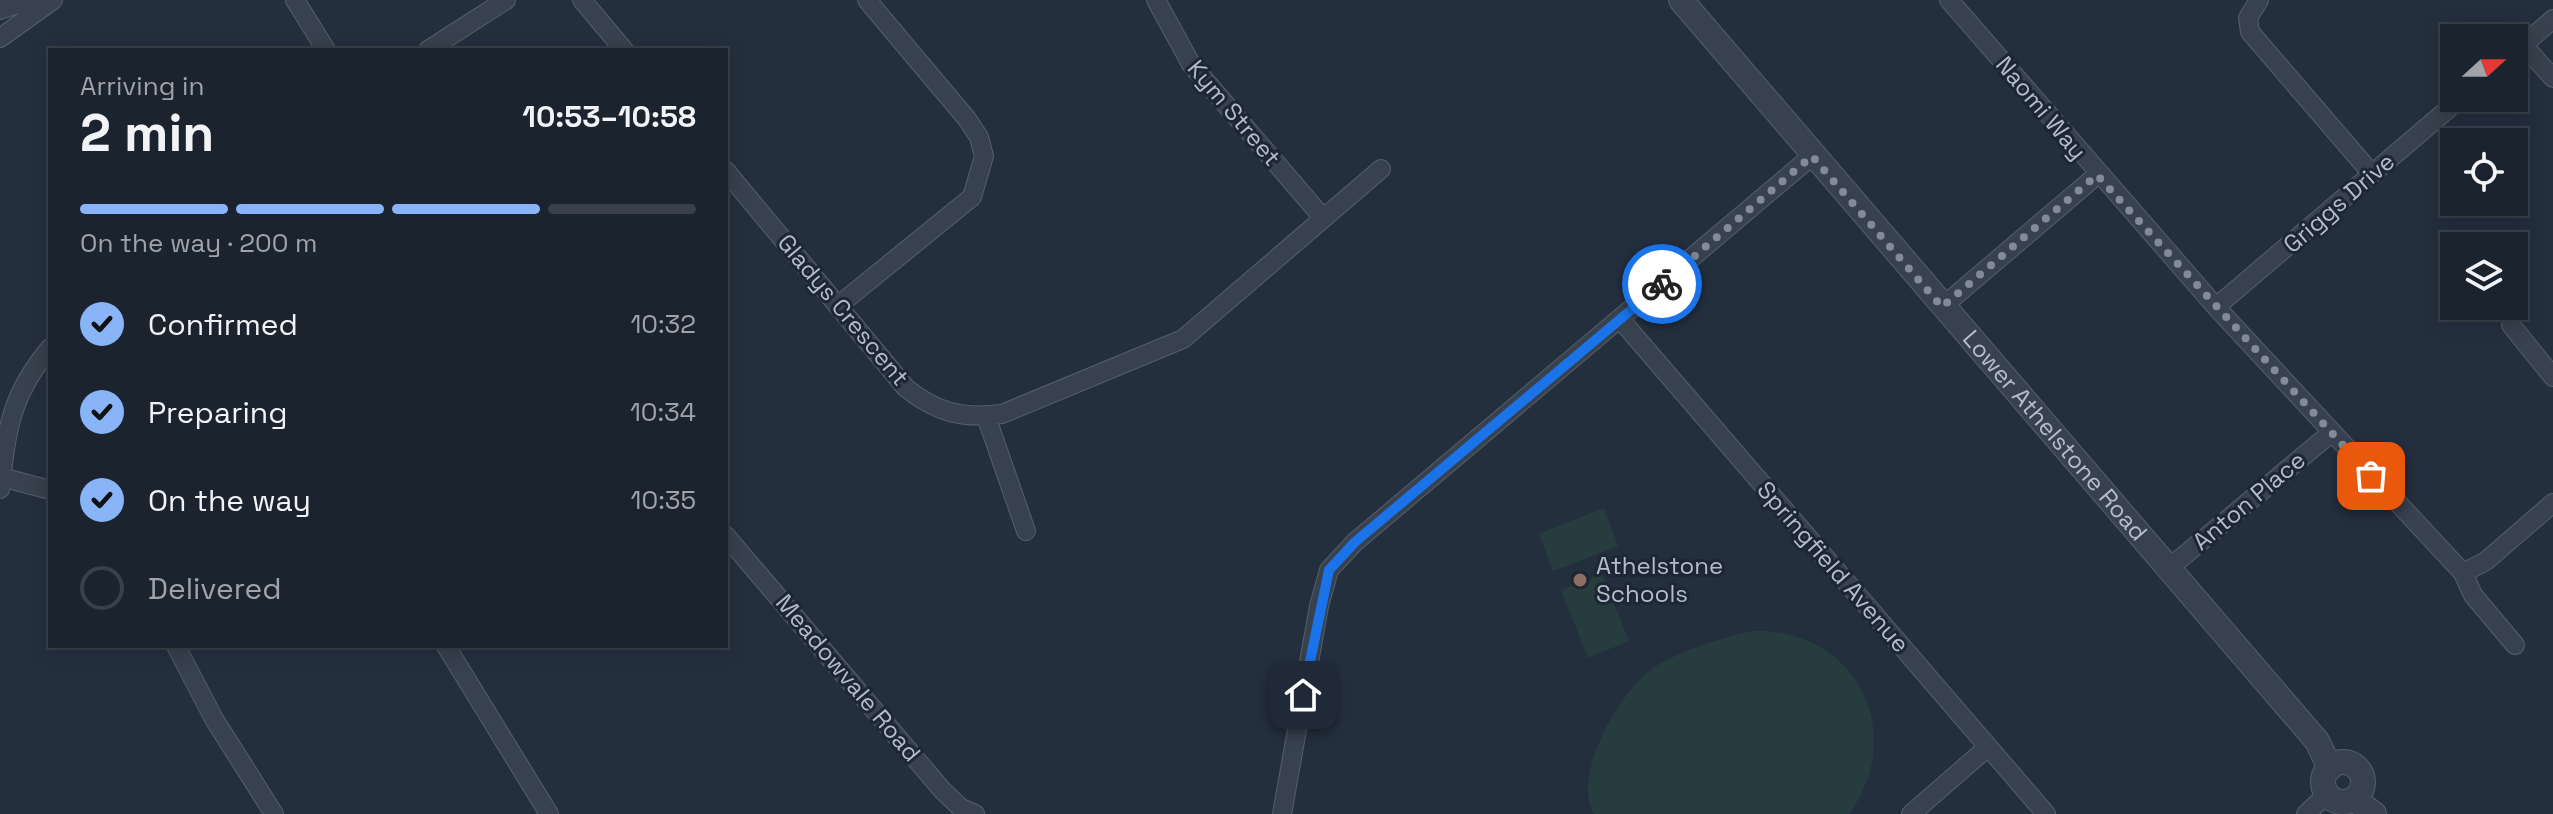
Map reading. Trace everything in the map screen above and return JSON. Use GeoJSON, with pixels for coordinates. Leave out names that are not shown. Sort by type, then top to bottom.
{"type":"FeatureCollection","features":[{"type":"Feature","properties":{"kind":"street"},"geometry":{"type":"LineString","coordinates":[[0,10],[30,0]]}},
{"type":"Feature","properties":{"kind":"street"},"geometry":{"type":"LineString","coordinates":[[0,38],[53,0]]}},
{"type":"Feature","properties":{"kind":"street"},"geometry":{"type":"LineString","coordinates":[[295,0],[325,48]]}},
{"type":"Feature","properties":{"kind":"street"},"geometry":{"type":"LineString","coordinates":[[431,48],[506,0]]}},
{"type":"Feature","properties":{"kind":"street"},"geometry":{"type":"LineString","coordinates":[[582,0],[622,48]]}},
{"type":"Feature","properties":{"kind":"street"},"geometry":{"type":"LineString","coordinates":[[839,305],[972,197],[984,156],[979,137],[967,119],[867,0]]}},
{"type":"Feature","properties":{"kind":"street","name":"Kym Street"},"geometry":{"type":"LineString","coordinates":[[1156,0],[1191,64],[1323,218]]}},
{"type":"Feature","properties":{"kind":"street","name":"Lower Athelstone Road"},"geometry":{"type":"LineString","coordinates":[[1681,0],[2317,741],[2330,768]]}},
{"type":"Feature","properties":{"kind":"street","name":"Naomi Way"},"geometry":{"type":"LineString","coordinates":[[1949,0],[2097,175],[2463,573],[2473,595],[2515,645]]}},
{"type":"Feature","properties":{"kind":"street"},"geometry":{"type":"LineString","coordinates":[[2259,0],[2248,18],[2250,32],[2372,174]]}},
{"type":"Feature","properties":{"kind":"street"},"geometry":{"type":"LineString","coordinates":[[2528,41],[2553,19]]}},
{"type":"Feature","properties":{"kind":"street"},"geometry":{"type":"LineString","coordinates":[[2528,57],[2553,78]]}},
{"type":"Feature","properties":{"kind":"street","name":"Griggs Drive"},"geometry":{"type":"LineString","coordinates":[[2216,307],[2445,112]]}},
{"type":"Feature","properties":{"kind":"street"},"geometry":{"type":"LineString","coordinates":[[1282,814],[1319,606],[1329,570],[1355,542],[1812,156]]}},
{"type":"Feature","properties":{"kind":"street","name":"Gladys Crescent"},"geometry":{"type":"LineString","coordinates":[[728,173],[906,388],[926,405],[951,415],[986,416],[1002,414],[1183,339],[1381,169]]}},
{"type":"Feature","properties":{"kind":"street"},"geometry":{"type":"LineString","coordinates":[[1942,307],[2097,175]]}},
{"type":"Feature","properties":{"kind":"street","name":"Springfield Avenue"},"geometry":{"type":"LineString","coordinates":[[1620,319],[2046,814]]}},
{"type":"Feature","properties":{"kind":"street"},"geometry":{"type":"LineString","coordinates":[[2511,325],[2553,377]]}},
{"type":"Feature","properties":{"kind":"street"},"geometry":{"type":"LineString","coordinates":[[48,350],[31,371],[13,404],[5,436],[1,483],[48,490]]}},
{"type":"Feature","properties":{"kind":"street"},"geometry":{"type":"LineString","coordinates":[[986,416],[994,449],[1026,531]]}},
{"type":"Feature","properties":{"kind":"street","name":"Anton Place"},"geometry":{"type":"LineString","coordinates":[[2168,569],[2331,433]]}},
{"type":"Feature","properties":{"kind":"street"},"geometry":{"type":"LineString","coordinates":[[2463,573],[2486,561],[2553,503]]}},
{"type":"Feature","properties":{"kind":"street","name":"Meadowvale Road"},"geometry":{"type":"LineString","coordinates":[[728,538],[943,791],[961,808],[975,814]]}},
{"type":"Feature","properties":{"kind":"street"},"geometry":{"type":"LineString","coordinates":[[177,648],[214,719],[274,814]]}},
{"type":"Feature","properties":{"kind":"street"},"geometry":{"type":"LineString","coordinates":[[447,648],[549,814]]}},
{"type":"Feature","properties":{"kind":"street"},"geometry":{"type":"LineString","coordinates":[[1911,814],[1988,747]]}},
{"type":"Feature","properties":{"kind":"street"},"geometry":{"type":"LineString","coordinates":[[2345,762],[2357,768],[2363,782],[2361,792],[2354,799],[2340,802],[2327,794],[2324,778],[2330,768],[2345,762]]}},
{"type":"Feature","properties":{"kind":"street"},"geometry":{"type":"LineString","coordinates":[[2306,814],[2327,794]]}},
{"type":"Feature","properties":{"kind":"street"},"geometry":{"type":"LineString","coordinates":[[2354,799],[2374,814]]}},
{"type":"Feature","properties":{"kind":"green space"},"geometry":{"type":"Polygon","coordinates":[[[1604,508],[1618,546],[1553,571],[1539,534],[1604,508]]]}},
{"type":"Feature","properties":{"kind":"green space"},"geometry":{"type":"Polygon","coordinates":[[[1602,574],[1629,641],[1588,658],[1561,590],[1602,574]]]}},
{"type":"Feature","properties":{"kind":"green space"},"geometry":{"type":"Polygon","coordinates":[[[1753,631],[1789,635],[1819,647],[1844,666],[1862,690],[1872,719],[1874,750],[1866,782],[1849,814],[1594,814],[1588,798],[1593,759],[1612,717],[1637,683],[1670,658],[1714,641],[1753,631]]]}},
{"type":"Feature","properties":{"kind":"way so far"},"geometry":{"type":"LineString","coordinates":[[1662,284],[1812,156],[1942,307],[2097,175],[2371,476]]}},
{"type":"Feature","properties":{"kind":"place","name":"Athelstone Schools"},"geometry":{"type":"Point","coordinates":[1580,580]}},
{"type":"Feature","properties":{"kind":"route"},"geometry":{"type":"LineString","coordinates":[[1303,695],[1319,606],[1329,570],[1355,542],[1662,284]]}}]}
